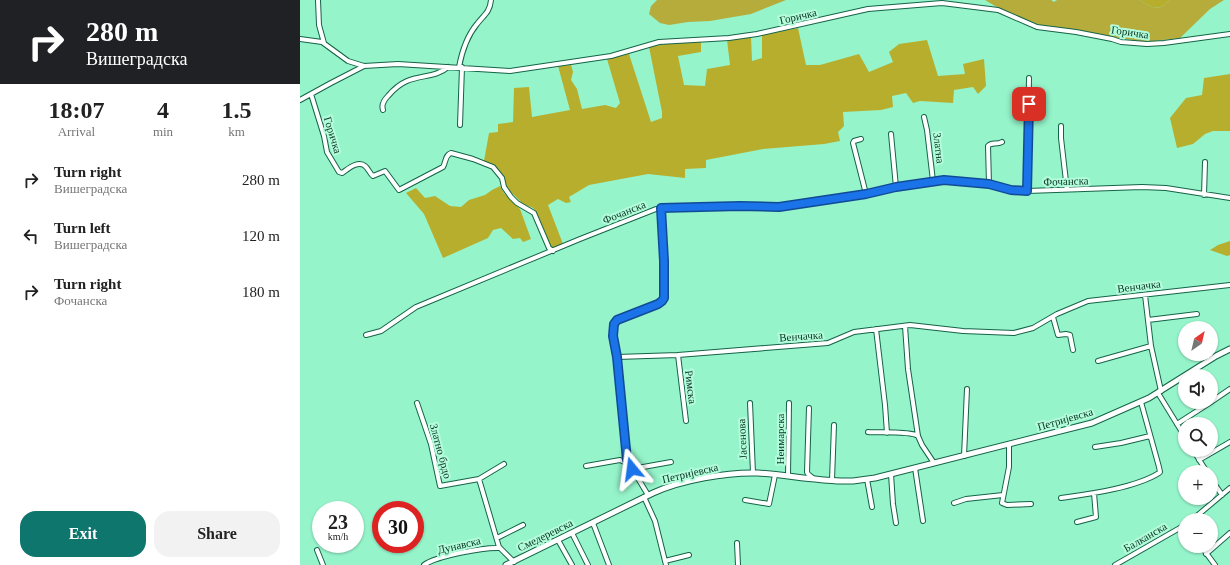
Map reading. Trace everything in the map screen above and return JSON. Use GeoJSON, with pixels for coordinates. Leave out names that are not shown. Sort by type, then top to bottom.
{"type":"FeatureCollection","features":[{"type":"Feature","properties":{"kind":"main road","name":"Петријевска"},"geometry":{"type":"LineString","coordinates":[[593,522],[646,496],[682,483],[727,475],[753,473],[832,480],[853,481],[867,479],[934,464],[1092,423],[1142,402],[1216,356],[1230,349]]}},
{"type":"Feature","properties":{"kind":"main road","name":"Смедеревска"},"geometry":{"type":"LineString","coordinates":[[506,565],[593,522]]}},
{"type":"Feature","properties":{"kind":"street"},"geometry":{"type":"LineString","coordinates":[[318,0],[319,25],[324,43]]}},
{"type":"Feature","properties":{"kind":"street"},"geometry":{"type":"LineString","coordinates":[[460,125],[461,67],[465,46],[477,24],[490,9],[491,0]]}},
{"type":"Feature","properties":{"kind":"street","name":"Горичка"},"geometry":{"type":"LineString","coordinates":[[300,39],[316,40],[324,43],[348,61],[364,66],[398,64],[510,70],[611,56],[660,42],[729,38],[757,34],[868,9],[942,2],[998,10],[1037,27],[1083,33],[1128,42],[1147,44],[1164,43],[1230,34]]}},
{"type":"Feature","properties":{"kind":"street"},"geometry":{"type":"LineString","coordinates":[[300,100],[364,66]]}},
{"type":"Feature","properties":{"kind":"street","name":"Горичка"},"geometry":{"type":"LineString","coordinates":[[383,110],[382,105],[384,100],[401,84],[412,79],[437,74],[448,67]]}},
{"type":"Feature","properties":{"kind":"street"},"geometry":{"type":"LineString","coordinates":[[1027,191],[1029,78]]}},
{"type":"Feature","properties":{"kind":"street","name":"Горичка"},"geometry":{"type":"LineString","coordinates":[[311,94],[328,152],[339,172],[342,173],[354,165],[359,164],[366,166],[373,176],[385,171],[398,190],[444,167],[446,157],[449,153],[473,159],[493,168],[502,178],[506,190],[514,200],[521,206],[532,210],[536,216],[549,248],[553,251]]}},
{"type":"Feature","properties":{"kind":"street","name":"Златна"},"geometry":{"type":"LineString","coordinates":[[924,117],[934,181]]}},
{"type":"Feature","properties":{"kind":"street"},"geometry":{"type":"LineString","coordinates":[[1061,126],[1067,190]]}},
{"type":"Feature","properties":{"kind":"street"},"geometry":{"type":"LineString","coordinates":[[891,134],[896,187]]}},
{"type":"Feature","properties":{"kind":"street"},"geometry":{"type":"LineString","coordinates":[[861,139],[854,141],[853,143],[866,194]]}},
{"type":"Feature","properties":{"kind":"street"},"geometry":{"type":"LineString","coordinates":[[989,184],[988,146],[1002,142]]}},
{"type":"Feature","properties":{"kind":"street"},"geometry":{"type":"LineString","coordinates":[[1204,195],[1205,162]]}},
{"type":"Feature","properties":{"kind":"street","name":"Фочанска"},"geometry":{"type":"LineString","coordinates":[[366,335],[381,331],[416,307],[652,210],[661,208],[740,206],[779,207],[866,194],[896,187],[934,181],[989,184],[1011,190],[1027,191],[1142,186],[1166,188],[1230,198]]}},
{"type":"Feature","properties":{"kind":"street"},"geometry":{"type":"LineString","coordinates":[[661,208],[664,254],[664,298],[658,304],[619,319],[615,323],[613,336],[617,357],[624,431],[629,464],[646,496],[656,524],[665,563],[689,555]]}},
{"type":"Feature","properties":{"kind":"street","name":"Венчачка"},"geometry":{"type":"LineString","coordinates":[[617,357],[678,355],[828,343],[854,332],[917,325],[963,331],[1009,333],[1033,328],[1070,308],[1088,302],[1230,285]]}},
{"type":"Feature","properties":{"kind":"street"},"geometry":{"type":"LineString","coordinates":[[1145,295],[1151,346],[1159,392],[1177,424],[1200,409]]}},
{"type":"Feature","properties":{"kind":"street"},"geometry":{"type":"LineString","coordinates":[[1148,320],[1197,314]]}},
{"type":"Feature","properties":{"kind":"street"},"geometry":{"type":"LineString","coordinates":[[1053,317],[1058,335],[1070,335],[1073,350]]}},
{"type":"Feature","properties":{"kind":"street"},"geometry":{"type":"LineString","coordinates":[[905,326],[908,369],[918,436],[934,464]]}},
{"type":"Feature","properties":{"kind":"street"},"geometry":{"type":"LineString","coordinates":[[876,329],[887,433]]}},
{"type":"Feature","properties":{"kind":"street"},"geometry":{"type":"LineString","coordinates":[[1098,361],[1151,346]]}},
{"type":"Feature","properties":{"kind":"street","name":"Римска"},"geometry":{"type":"LineString","coordinates":[[678,355],[686,421]]}},
{"type":"Feature","properties":{"kind":"street"},"geometry":{"type":"LineString","coordinates":[[964,456],[967,389]]}},
{"type":"Feature","properties":{"kind":"street"},"geometry":{"type":"LineString","coordinates":[[1218,398],[1230,390]]}},
{"type":"Feature","properties":{"kind":"street"},"geometry":{"type":"LineString","coordinates":[[1061,498],[1094,493],[1138,482],[1160,472],[1142,402]]}},
{"type":"Feature","properties":{"kind":"street","name":"Златно брдо"},"geometry":{"type":"LineString","coordinates":[[417,403],[431,444],[440,486],[479,479],[504,464]]}},
{"type":"Feature","properties":{"kind":"street","name":"Јасенова"},"geometry":{"type":"LineString","coordinates":[[750,403],[753,473]]}},
{"type":"Feature","properties":{"kind":"street","name":"Неимарска"},"geometry":{"type":"LineString","coordinates":[[788,476],[789,403]]}},
{"type":"Feature","properties":{"kind":"street"},"geometry":{"type":"LineString","coordinates":[[809,408],[807,472],[813,479]]}},
{"type":"Feature","properties":{"kind":"street"},"geometry":{"type":"LineString","coordinates":[[832,480],[834,425]]}},
{"type":"Feature","properties":{"kind":"street"},"geometry":{"type":"LineString","coordinates":[[868,432],[909,432],[918,436]]}},
{"type":"Feature","properties":{"kind":"street"},"geometry":{"type":"LineString","coordinates":[[1095,447],[1150,436]]}},
{"type":"Feature","properties":{"kind":"street"},"geometry":{"type":"LineString","coordinates":[[1198,460],[1230,442]]}},
{"type":"Feature","properties":{"kind":"street"},"geometry":{"type":"LineString","coordinates":[[1009,445],[1009,467],[1002,501],[1004,504],[1030,504]]}},
{"type":"Feature","properties":{"kind":"street"},"geometry":{"type":"LineString","coordinates":[[1196,457],[1202,465]]}},
{"type":"Feature","properties":{"kind":"street"},"geometry":{"type":"LineString","coordinates":[[586,466],[620,460],[629,464]]}},
{"type":"Feature","properties":{"kind":"street"},"geometry":{"type":"LineString","coordinates":[[632,469],[671,462]]}},
{"type":"Feature","properties":{"kind":"street"},"geometry":{"type":"LineString","coordinates":[[915,468],[922,521]]}},
{"type":"Feature","properties":{"kind":"street"},"geometry":{"type":"LineString","coordinates":[[891,474],[896,523]]}},
{"type":"Feature","properties":{"kind":"street"},"geometry":{"type":"LineString","coordinates":[[745,500],[769,504],[775,475]]}},
{"type":"Feature","properties":{"kind":"street","name":"Дунавска"},"geometry":{"type":"LineString","coordinates":[[479,479],[500,548],[510,556],[514,562]]}},
{"type":"Feature","properties":{"kind":"street"},"geometry":{"type":"LineString","coordinates":[[867,479],[872,508]]}},
{"type":"Feature","properties":{"kind":"street"},"geometry":{"type":"LineString","coordinates":[[1200,513],[1230,488]]}},
{"type":"Feature","properties":{"kind":"street"},"geometry":{"type":"LineString","coordinates":[[1218,489],[1222,495]]}},
{"type":"Feature","properties":{"kind":"street"},"geometry":{"type":"LineString","coordinates":[[1077,522],[1096,517],[1094,493]]}},
{"type":"Feature","properties":{"kind":"street"},"geometry":{"type":"LineString","coordinates":[[954,503],[966,499],[1003,495]]}},
{"type":"Feature","properties":{"kind":"street"},"geometry":{"type":"LineString","coordinates":[[593,522],[609,565]]}},
{"type":"Feature","properties":{"kind":"street","name":"Дунавска"},"geometry":{"type":"LineString","coordinates":[[496,538],[522,525]]}},
{"type":"Feature","properties":{"kind":"street","name":"Балканска"},"geometry":{"type":"LineString","coordinates":[[1115,565],[1178,529]]}},
{"type":"Feature","properties":{"kind":"street"},"geometry":{"type":"LineString","coordinates":[[572,533],[588,565]]}},
{"type":"Feature","properties":{"kind":"street"},"geometry":{"type":"LineString","coordinates":[[1215,565],[1206,554],[1230,533]]}},
{"type":"Feature","properties":{"kind":"street"},"geometry":{"type":"LineString","coordinates":[[558,540],[572,565]]}},
{"type":"Feature","properties":{"kind":"street"},"geometry":{"type":"LineString","coordinates":[[737,543],[738,565]]}},
{"type":"Feature","properties":{"kind":"street","name":"Дунавска"},"geometry":{"type":"LineString","coordinates":[[424,565],[428,562],[452,556],[488,548],[500,548]]}},
{"type":"Feature","properties":{"kind":"street"},"geometry":{"type":"LineString","coordinates":[[318,553],[323,565]]}},
{"type":"Feature","properties":{"kind":"shaded area"},"geometry":{"type":"Polygon","coordinates":[[[657,0],[786,0],[751,14],[710,21],[669,25],[660,23],[649,14],[651,6],[657,0]]]}},
{"type":"Feature","properties":{"kind":"shaded area"},"geometry":{"type":"Polygon","coordinates":[[[985,0],[1051,0],[1054,2],[1057,0],[1140,0],[1151,7],[1159,8],[1166,4],[1169,0],[1224,0],[1210,9],[1180,38],[1146,42],[1045,27],[1000,9],[985,0]]]}},
{"type":"Feature","properties":{"kind":"shaded area"},"geometry":{"type":"Polygon","coordinates":[[[1140,0],[1169,0],[1166,4],[1159,8],[1155,8],[1140,0]]]}},
{"type":"Feature","properties":{"kind":"shaded area"},"geometry":{"type":"Polygon","coordinates":[[[798,28],[806,65],[820,65],[859,54],[869,72],[893,62],[889,52],[899,44],[927,40],[938,76],[965,74],[963,64],[984,59],[986,86],[978,94],[973,87],[954,90],[953,103],[920,101],[913,103],[906,93],[892,96],[893,107],[881,110],[843,112],[844,126],[838,132],[840,141],[824,144],[763,149],[706,160],[706,168],[685,169],[685,178],[648,174],[589,185],[569,197],[571,202],[566,203],[558,199],[548,205],[563,244],[554,248],[551,246],[537,213],[533,208],[523,204],[506,187],[503,177],[494,165],[484,161],[489,133],[498,132],[498,124],[513,122],[514,88],[529,87],[532,117],[570,110],[558,66],[571,65],[573,72],[571,80],[577,89],[582,109],[605,105],[616,108],[620,103],[607,59],[629,54],[651,122],[662,118],[662,112],[649,47],[666,44],[701,42],[701,52],[678,56],[684,85],[705,86],[707,69],[730,65],[727,40],[751,37],[752,61],[762,58],[762,35],[798,28]]]}},
{"type":"Feature","properties":{"kind":"shaded area"},"geometry":{"type":"Polygon","coordinates":[[[1230,74],[1230,131],[1213,131],[1205,134],[1193,144],[1177,148],[1170,118],[1186,98],[1202,95],[1204,78],[1230,74]]]}},
{"type":"Feature","properties":{"kind":"shaded area"},"geometry":{"type":"Polygon","coordinates":[[[500,186],[504,193],[520,209],[531,239],[523,242],[520,238],[513,239],[501,228],[493,230],[488,238],[443,258],[424,214],[406,193],[416,188],[425,198],[435,196],[450,206],[461,207],[469,200],[485,195],[500,186]]]}},
{"type":"Feature","properties":{"kind":"shaded area"},"geometry":{"type":"Polygon","coordinates":[[[1230,241],[1230,255],[1227,256],[1210,250],[1218,245],[1230,241]]]}},
{"type":"Feature","properties":{"kind":"route"},"geometry":{"type":"LineString","coordinates":[[632,469],[627,460],[613,328],[617,320],[658,304],[664,298],[664,261],[661,208],[707,206],[791,206],[944,180],[989,184],[1011,190],[1027,191],[1029,104]]}}]}
